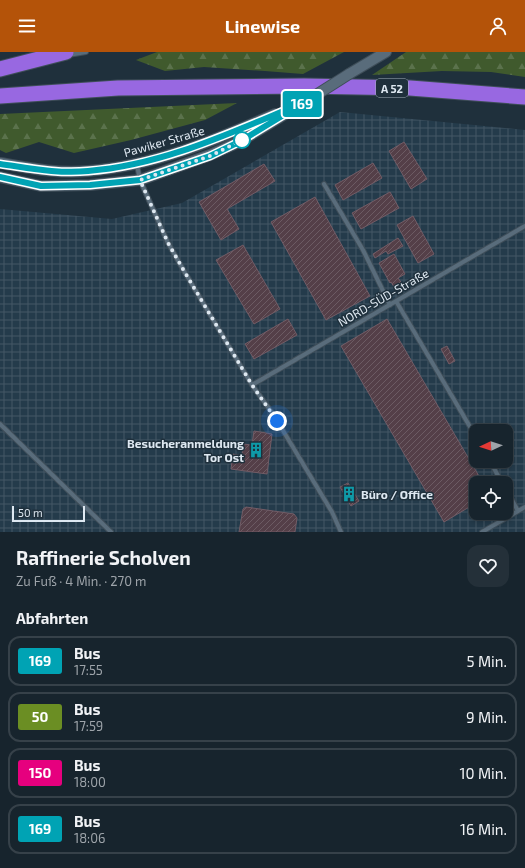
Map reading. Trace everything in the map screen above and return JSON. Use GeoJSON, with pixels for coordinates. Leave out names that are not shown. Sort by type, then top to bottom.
{"type":"FeatureCollection","features":[{"type":"Feature","properties":{"kind":"highway"},"geometry":{"type":"LineString","coordinates":[[0,69],[66,52]]}},
{"type":"Feature","properties":{"kind":"highway","name":"A 52"},"geometry":{"type":"LineString","coordinates":[[0,96],[118,88],[304,86],[410,88],[525,96]]}},
{"type":"Feature","properties":{"kind":"street","name":"Pawiker Straße"},"geometry":{"type":"LineString","coordinates":[[0,177],[41,186],[90,185],[140,180],[210,156],[235,144],[386,52]]}},
{"type":"Feature","properties":{"kind":"street","name":"Pawiker Straße"},"geometry":{"type":"LineString","coordinates":[[0,164],[45,171],[87,172],[137,165],[202,145],[305,102]]}},
{"type":"Feature","properties":{"kind":"lane"},"geometry":{"type":"LineString","coordinates":[[46,58],[86,52]]}},
{"type":"Feature","properties":{"kind":"lane"},"geometry":{"type":"LineString","coordinates":[[137,165],[140,180],[168,243],[252,385],[273,414],[332,512],[341,532]]}},
{"type":"Feature","properties":{"kind":"lane"},"geometry":{"type":"LineString","coordinates":[[324,184],[363,250],[390,305]]}},
{"type":"Feature","properties":{"kind":"lane","name":"NORD-SÜD-Straße"},"geometry":{"type":"LineString","coordinates":[[252,385],[525,226]]}},
{"type":"Feature","properties":{"kind":"lane"},"geometry":{"type":"LineString","coordinates":[[396,301],[469,425]]}},
{"type":"Feature","properties":{"kind":"lane"},"geometry":{"type":"LineString","coordinates":[[0,424],[111,532]]}},
{"type":"Feature","properties":{"kind":"lane"},"geometry":{"type":"LineString","coordinates":[[513,502],[518,511]]}},
{"type":"Feature","properties":{"kind":"lane"},"geometry":{"type":"LineString","coordinates":[[482,532],[525,507]]}},
{"type":"Feature","properties":{"kind":"shaded area"},"geometry":{"type":"Polygon","coordinates":[[[340,112],[525,130],[525,532],[0,532],[0,209],[112,219],[182,203],[340,112]]]}},
{"type":"Feature","properties":{"kind":"green space"},"geometry":{"type":"Polygon","coordinates":[[[157,52],[344,52],[303,74],[204,67],[165,71],[136,60],[157,52]]]}},
{"type":"Feature","properties":{"kind":"green space"},"geometry":{"type":"Polygon","coordinates":[[[406,52],[525,52],[525,77],[491,72],[442,71],[372,75],[406,52]]]}},
{"type":"Feature","properties":{"kind":"green space"},"geometry":{"type":"Polygon","coordinates":[[[237,103],[205,120],[131,140],[74,153],[39,142],[6,153],[0,150],[0,114],[237,103]]]}},
{"type":"Feature","properties":{"kind":"building"},"geometry":{"type":"Polygon","coordinates":[[[404,142],[427,179],[411,189],[389,151],[404,142]]]}},
{"type":"Feature","properties":{"kind":"building"},"geometry":{"type":"Polygon","coordinates":[[[373,163],[382,178],[343,200],[335,185],[373,163]]]}},
{"type":"Feature","properties":{"kind":"building"},"geometry":{"type":"Polygon","coordinates":[[[264,164],[275,181],[227,209],[239,229],[221,240],[199,202],[264,164]]]}},
{"type":"Feature","properties":{"kind":"building"},"geometry":{"type":"Polygon","coordinates":[[[390,192],[399,208],[361,229],[352,213],[390,192]]]}},
{"type":"Feature","properties":{"kind":"building"},"geometry":{"type":"Polygon","coordinates":[[[315,197],[370,296],[326,320],[271,222],[315,197]]]}},
{"type":"Feature","properties":{"kind":"building"},"geometry":{"type":"Polygon","coordinates":[[[413,216],[434,254],[418,263],[397,225],[413,216]]]}},
{"type":"Feature","properties":{"kind":"building"},"geometry":{"type":"Polygon","coordinates":[[[398,238],[403,246],[388,254],[386,251],[375,258],[373,254],[398,238]]]}},
{"type":"Feature","properties":{"kind":"building"},"geometry":{"type":"Polygon","coordinates":[[[243,245],[280,309],[254,324],[216,260],[243,245]]]}},
{"type":"Feature","properties":{"kind":"building"},"geometry":{"type":"Polygon","coordinates":[[[394,254],[405,274],[398,278],[403,285],[396,290],[391,282],[390,283],[379,263],[394,254]]]}},
{"type":"Feature","properties":{"kind":"building"},"geometry":{"type":"Polygon","coordinates":[[[288,319],[297,335],[254,359],[245,344],[288,319]]]}},
{"type":"Feature","properties":{"kind":"building"},"geometry":{"type":"Polygon","coordinates":[[[387,319],[469,459],[469,468],[474,468],[479,476],[469,476],[469,507],[444,522],[341,346],[387,319]]]}},
{"type":"Feature","properties":{"kind":"building"},"geometry":{"type":"Polygon","coordinates":[[[447,346],[455,361],[449,364],[441,349],[447,346]]]}},
{"type":"Feature","properties":{"kind":"building","name":"Besucheranmeldung Tor Ost"},"geometry":{"type":"Polygon","coordinates":[[[254,431],[272,434],[267,474],[231,469],[233,454],[242,456],[243,444],[252,445],[254,431]]]}},
{"type":"Feature","properties":{"kind":"building","name":"Büro / Office"},"geometry":{"type":"Polygon","coordinates":[[[348,483],[359,501],[351,506],[340,487],[348,483]]]}},
{"type":"Feature","properties":{"kind":"building"},"geometry":{"type":"Polygon","coordinates":[[[246,507],[294,514],[297,518],[295,532],[239,532],[243,509],[246,507]]]}},
{"type":"Feature","properties":{"kind":"bus line","name":"169"},"geometry":{"type":"LineString","coordinates":[[0,164],[45,171],[87,172],[137,165],[202,145],[305,102],[241,141],[210,156],[140,180],[107,184],[41,186],[0,177]]}},
{"type":"Feature","properties":{"kind":"place","name":"Besucheranmeldung Tor Ost"},"geometry":{"type":"Point","coordinates":[256,450]}},
{"type":"Feature","properties":{"kind":"place","name":"Büro / Office"},"geometry":{"type":"Point","coordinates":[349,494]}},
{"type":"Feature","properties":{"kind":"route"},"geometry":{"type":"LineString","coordinates":[[242,140],[210,156],[140,180],[168,243],[252,385],[277,421]]}}]}
